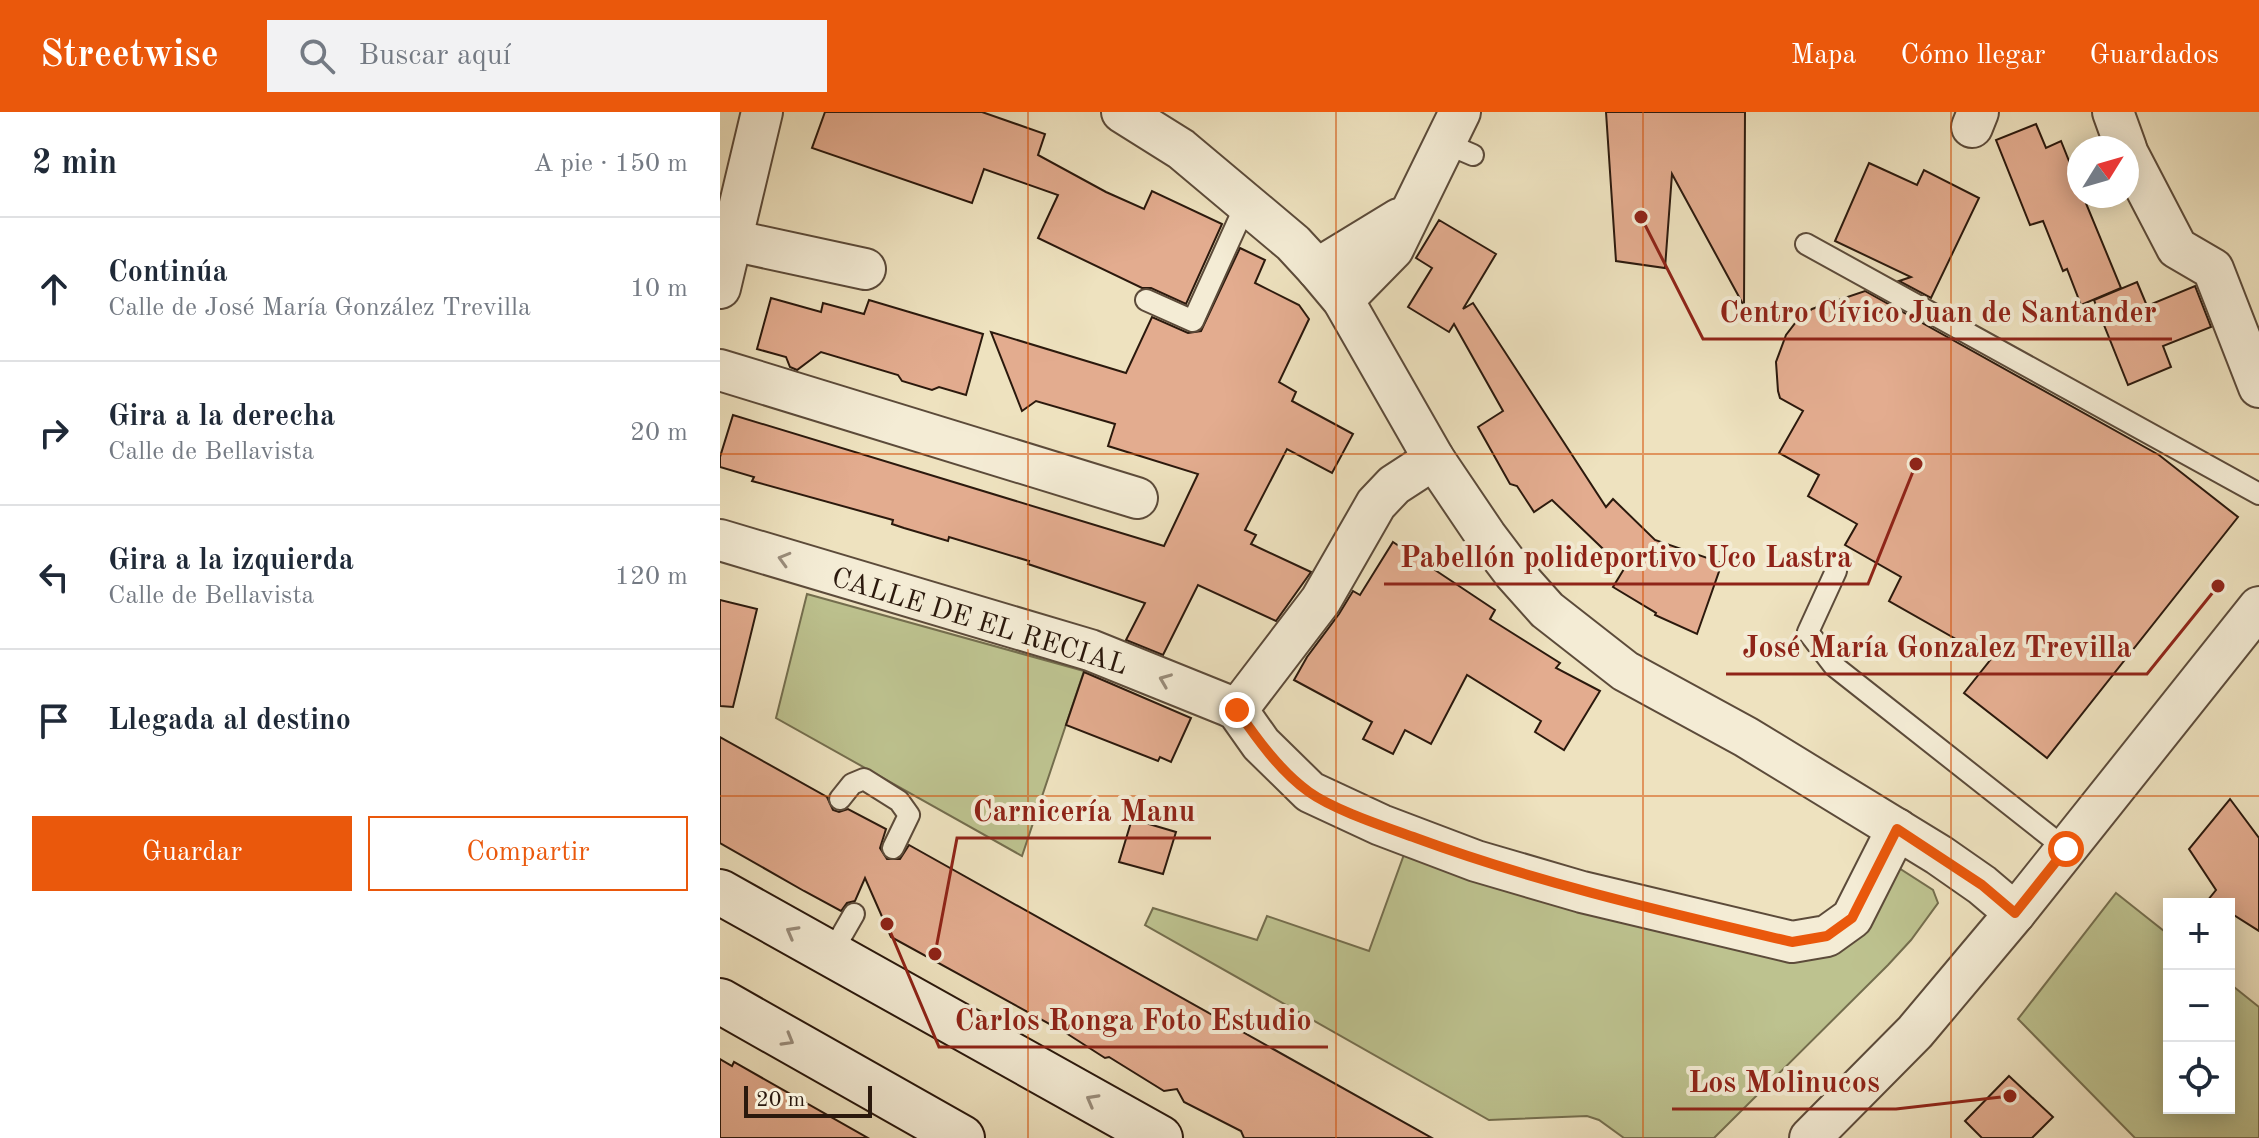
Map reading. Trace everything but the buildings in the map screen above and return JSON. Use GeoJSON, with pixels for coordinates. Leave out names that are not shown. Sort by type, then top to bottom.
{"type":"FeatureCollection","features":[{"type":"Feature","properties":{"kind":"main road"},"geometry":{"type":"LineString","coordinates":[[720,892],[1160,1138]]}},
{"type":"Feature","properties":{"kind":"main road"},"geometry":{"type":"LineString","coordinates":[[720,1001],[962,1138]]}},
{"type":"Feature","properties":{"kind":"street"},"geometry":{"type":"LineString","coordinates":[[720,288],[762,112]]}},
{"type":"Feature","properties":{"kind":"street"},"geometry":{"type":"LineString","coordinates":[[1122,112],[1181,149],[1293,243],[1317,269],[1343,300],[1434,459],[1514,573],[1547,610],[1625,671],[1746,737],[1897,829],[1982,885],[2015,913]]}},
{"type":"Feature","properties":{"kind":"street"},"geometry":{"type":"LineString","coordinates":[[2113,112],[2121,136]]}},
{"type":"Feature","properties":{"kind":"street"},"geometry":{"type":"LineString","coordinates":[[1343,300],[1393,249],[1412,210],[1459,137]]}},
{"type":"Feature","properties":{"kind":"street"},"geometry":{"type":"LineString","coordinates":[[2139,175],[2177,248],[2213,269],[2259,387]]}},
{"type":"Feature","properties":{"kind":"street"},"geometry":{"type":"LineString","coordinates":[[1317,269],[1412,210]]}},
{"type":"Feature","properties":{"kind":"street"},"geometry":{"type":"LineString","coordinates":[[731,240],[865,269]]}},
{"type":"Feature","properties":{"kind":"street"},"geometry":{"type":"LineString","coordinates":[[720,370],[1137,498]]}},
{"type":"Feature","properties":{"kind":"street"},"geometry":{"type":"LineString","coordinates":[[1434,459],[1394,485],[1376,504],[1321,600],[1237,710],[1261,744],[1310,792],[1381,825],[1476,861],[1582,892],[1792,942],[1827,936],[1852,918],[1897,829]]}},
{"type":"Feature","properties":{"kind":"street","name":"CALLE DE EL RECIAL"},"geometry":{"type":"LineString","coordinates":[[720,540],[1090,650],[1237,710]]}},
{"type":"Feature","properties":{"kind":"street"},"geometry":{"type":"LineString","coordinates":[[1810,1138],[1915,1032],[2015,913],[2259,607]]}},
{"type":"Feature","properties":{"kind":"lane"},"geometry":{"type":"LineString","coordinates":[[1146,300],[1193,321],[1246,204]]}},
{"type":"Feature","properties":{"kind":"lane"},"geometry":{"type":"LineString","coordinates":[[1806,244],[2259,494]]}},
{"type":"Feature","properties":{"kind":"lane"},"geometry":{"type":"LineString","coordinates":[[1836,571],[1808,632],[1834,666],[2066,849]]}},
{"type":"Feature","properties":{"kind":"lane"},"geometry":{"type":"LineString","coordinates":[[840,799],[852,784],[864,779],[899,801],[909,815],[893,848]]}},
{"type":"Feature","properties":{"kind":"lane"},"geometry":{"type":"LineString","coordinates":[[831,954],[854,914]]}},
{"type":"Feature","properties":{"kind":"green space"},"geometry":{"type":"Polygon","coordinates":[[[807,594],[1084,671],[1022,856],[776,718],[807,594]]]}},
{"type":"Feature","properties":{"kind":"green space"},"geometry":{"type":"Polygon","coordinates":[[[1406,849],[1774,956],[1891,863],[1933,890],[1938,903],[1888,965],[1714,1138],[1624,1138],[1599,1120],[1587,1116],[1489,1120],[1145,925],[1153,908],[1257,940],[1267,916],[1369,951],[1406,849]]]}},
{"type":"Feature","properties":{"kind":"green space"},"geometry":{"type":"Polygon","coordinates":[[[2116,893],[2163,930],[2163,1114],[2235,1114],[2235,988],[2259,1007],[2259,1138],[2135,1138],[2018,1019],[2116,893]]]}},
{"type":"Feature","properties":{"kind":"place","name":"Centro Cívico Juan de Santander"},"geometry":{"type":"Point","coordinates":[1641,217]}},
{"type":"Feature","properties":{"kind":"place","name":"Pabellón polideportivo Uco Lastra"},"geometry":{"type":"Point","coordinates":[1916,464]}},
{"type":"Feature","properties":{"kind":"place","name":"José María Gonzalez Trevilla"},"geometry":{"type":"Point","coordinates":[2218,586]}},
{"type":"Feature","properties":{"kind":"place","name":"Carlos Ronga Foto Estudio"},"geometry":{"type":"Point","coordinates":[887,924]}},
{"type":"Feature","properties":{"kind":"place","name":"Carnicería Manu"},"geometry":{"type":"Point","coordinates":[935,954]}},
{"type":"Feature","properties":{"kind":"place","name":"Los Molinucos"},"geometry":{"type":"Point","coordinates":[2010,1096]}},
{"type":"Feature","properties":{"kind":"route"},"geometry":{"type":"LineString","coordinates":[[1237,710],[1261,744],[1310,792],[1381,825],[1476,861],[1582,892],[1792,942],[1827,936],[1852,918],[1897,829],[1982,885],[2015,913],[2066,849]]}}]}
